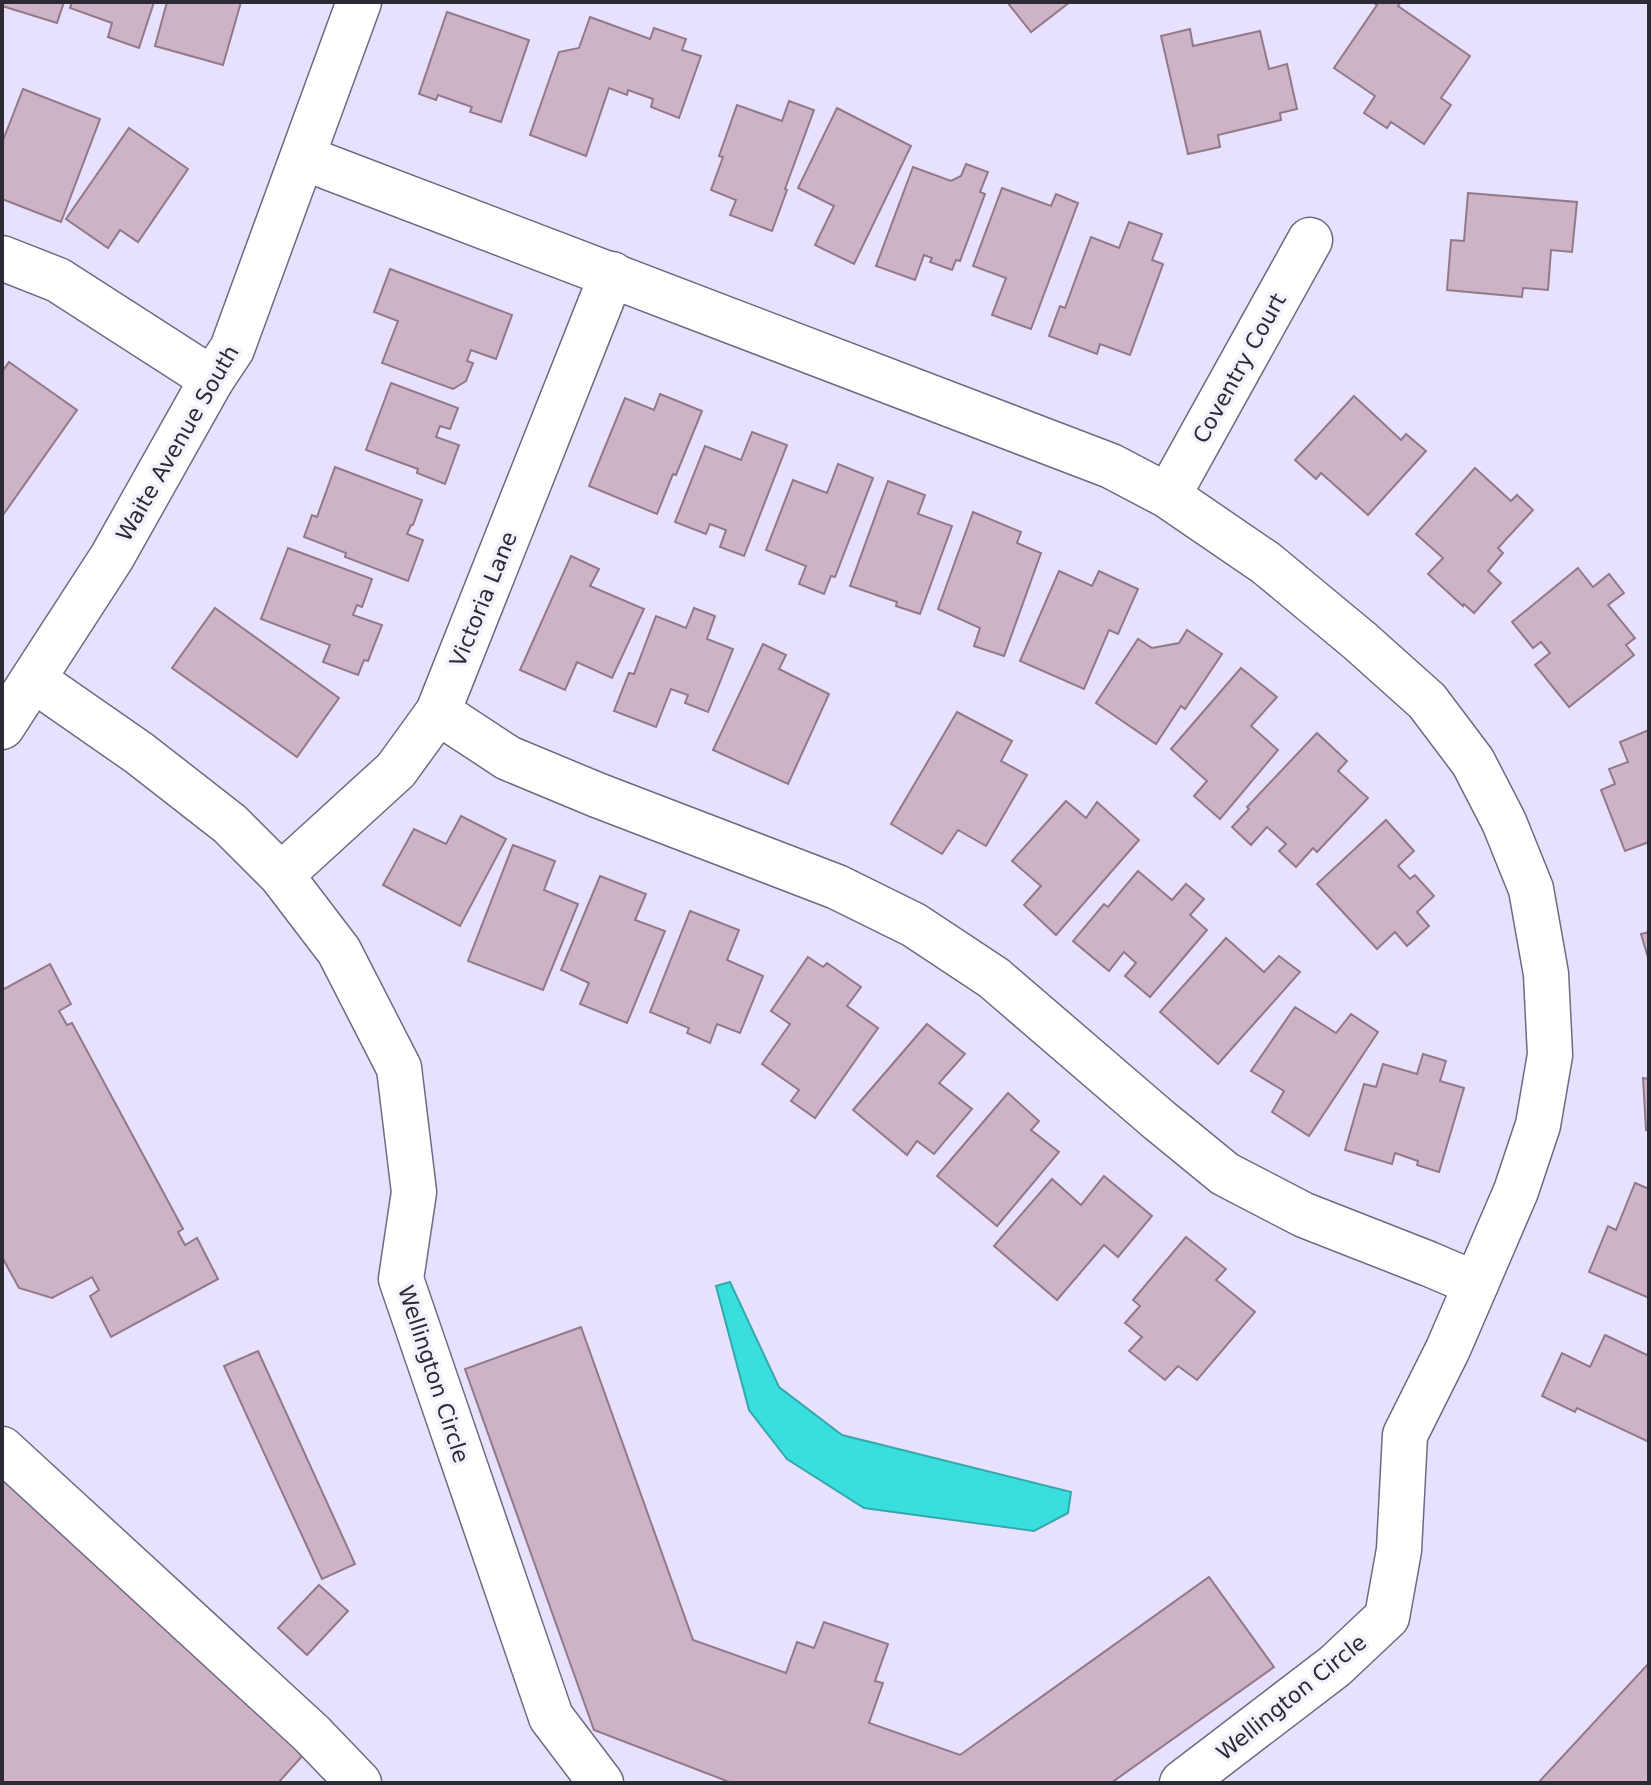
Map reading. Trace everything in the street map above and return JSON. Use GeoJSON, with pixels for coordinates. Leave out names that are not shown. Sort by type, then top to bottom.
{"type":"FeatureCollection","features":[{"type":"Feature","properties":{"kind":"street","name":"Waite Avenue South"},"geometry":{"type":"LineString","coordinates":[[2,727],[112,557],[232,349],[359,2]]}},
{"type":"Feature","properties":{"kind":"street","name":"Wellington Circle"},"geometry":{"type":"LineString","coordinates":[[304,158],[1111,466],[1168,496],[1266,563],[1427,701],[1473,762],[1504,822],[1531,889],[1546,974],[1550,1055],[1538,1125],[1516,1191],[1448,1349],[1405,1435],[1399,1550],[1387,1617],[1335,1666],[1182,1783]]}},
{"type":"Feature","properties":{"kind":"street","name":"Coventry Court"},"geometry":{"type":"LineString","coordinates":[[1168,496],[1310,240]]}},
{"type":"Feature","properties":{"kind":"street"},"geometry":{"type":"LineString","coordinates":[[2,258],[58,280],[212,379]]}},
{"type":"Feature","properties":{"kind":"street","name":"Victoria Lane"},"geometry":{"type":"LineString","coordinates":[[281,875],[396,770],[438,712],[612,274]]}},
{"type":"Feature","properties":{"kind":"street","name":"Wellington Circle"},"geometry":{"type":"LineString","coordinates":[[34,680],[139,753],[230,824],[281,875],[339,951],[399,1068],[414,1192],[401,1279],[551,1717],[601,1783]]}},
{"type":"Feature","properties":{"kind":"street"},"geometry":{"type":"LineString","coordinates":[[438,712],[508,758],[837,887],[914,925],[994,978],[1225,1174],[1304,1215],[1476,1284]]}},
{"type":"Feature","properties":{"kind":"street"},"geometry":{"type":"LineString","coordinates":[[2,1449],[312,1734],[359,1783]]}},
{"type":"Feature","properties":{"kind":"shaded area"},"geometry":{"type":"Polygon","coordinates":[[[730,1282],[779,1387],[842,1435],[1071,1492],[1068,1513],[1034,1531],[864,1508],[787,1459],[749,1410],[716,1286],[730,1282]]]}},
{"type":"Feature","properties":{"kind":"building"},"geometry":{"type":"Polygon","coordinates":[[[2,2],[64,2],[57,23],[2,6],[2,2]]]}},
{"type":"Feature","properties":{"kind":"building"},"geometry":{"type":"Polygon","coordinates":[[[72,2],[154,2],[139,48],[108,37],[112,23],[70,8],[72,2]]]}},
{"type":"Feature","properties":{"kind":"building"},"geometry":{"type":"Polygon","coordinates":[[[167,2],[241,2],[223,65],[155,46],[167,2]]]}},
{"type":"Feature","properties":{"kind":"building"},"geometry":{"type":"Polygon","coordinates":[[[1007,2],[1070,2],[1031,32],[1007,2]]]}},
{"type":"Feature","properties":{"kind":"building"},"geometry":{"type":"Polygon","coordinates":[[[1372,2],[1401,2],[1398,6],[1470,56],[1441,98],[1451,105],[1424,144],[1391,122],[1387,128],[1364,113],[1375,96],[1334,68],[1377,5],[1372,2]]]}},
{"type":"Feature","properties":{"kind":"building"},"geometry":{"type":"Polygon","coordinates":[[[447,12],[529,40],[501,122],[470,112],[472,107],[438,95],[436,100],[419,94],[447,12]]]}},
{"type":"Feature","properties":{"kind":"building"},"geometry":{"type":"Polygon","coordinates":[[[590,17],[650,39],[654,28],[686,39],[682,50],[701,56],[679,118],[651,107],[653,99],[628,90],[627,95],[609,88],[586,156],[530,135],[559,52],[579,48],[590,17]]]}},
{"type":"Feature","properties":{"kind":"building"},"geometry":{"type":"Polygon","coordinates":[[[1190,29],[1193,46],[1260,31],[1269,69],[1287,64],[1297,109],[1280,113],[1281,120],[1218,135],[1220,147],[1188,154],[1161,36],[1190,29]]]}},
{"type":"Feature","properties":{"kind":"building"},"geometry":{"type":"Polygon","coordinates":[[[23,89],[100,119],[61,222],[2,199],[2,143],[23,89]]]}},
{"type":"Feature","properties":{"kind":"building"},"geometry":{"type":"Polygon","coordinates":[[[789,101],[814,110],[772,231],[730,215],[736,200],[711,190],[737,105],[782,121],[789,101]]]}},
{"type":"Feature","properties":{"kind":"building"},"geometry":{"type":"Polygon","coordinates":[[[837,108],[911,146],[854,264],[815,245],[834,206],[798,188],[837,108]]]}},
{"type":"Feature","properties":{"kind":"building"},"geometry":{"type":"Polygon","coordinates":[[[129,128],[188,169],[138,242],[120,230],[108,248],[66,219],[129,128]]]}},
{"type":"Feature","properties":{"kind":"building"},"geometry":{"type":"Polygon","coordinates":[[[966,164],[988,172],[980,192],[985,194],[960,261],[956,260],[952,270],[930,262],[932,258],[924,255],[915,280],[876,266],[913,167],[951,181],[961,176],[966,164]]]}},
{"type":"Feature","properties":{"kind":"building"},"geometry":{"type":"Polygon","coordinates":[[[1002,188],[1051,206],[1056,194],[1078,203],[1031,329],[992,315],[1006,278],[973,266],[1002,188]]]}},
{"type":"Feature","properties":{"kind":"building"},"geometry":{"type":"Polygon","coordinates":[[[1468,193],[1577,202],[1572,252],[1551,250],[1548,290],[1523,288],[1522,297],[1447,290],[1451,240],[1464,241],[1468,193]]]}},
{"type":"Feature","properties":{"kind":"building"},"geometry":{"type":"Polygon","coordinates":[[[1129,222],[1162,234],[1152,260],[1163,264],[1130,355],[1100,344],[1097,354],[1049,336],[1060,306],[1065,308],[1091,237],[1119,248],[1129,222]]]}},
{"type":"Feature","properties":{"kind":"building"},"geometry":{"type":"Polygon","coordinates":[[[390,269],[512,315],[496,359],[471,350],[467,361],[473,363],[466,381],[453,389],[382,363],[398,321],[374,312],[390,269]]]}},
{"type":"Feature","properties":{"kind":"building"},"geometry":{"type":"Polygon","coordinates":[[[9,362],[77,410],[3,515],[2,372],[9,362]]]}},
{"type":"Feature","properties":{"kind":"building"},"geometry":{"type":"Polygon","coordinates":[[[391,383],[458,408],[450,429],[440,426],[436,437],[459,445],[445,484],[417,473],[418,469],[366,450],[391,383]]]}},
{"type":"Feature","properties":{"kind":"building"},"geometry":{"type":"Polygon","coordinates":[[[660,394],[702,411],[657,514],[589,486],[625,398],[654,410],[660,394]]]}},
{"type":"Feature","properties":{"kind":"building"},"geometry":{"type":"Polygon","coordinates":[[[1354,396],[1401,440],[1406,434],[1426,451],[1368,515],[1321,473],[1316,479],[1295,460],[1354,396]]]}},
{"type":"Feature","properties":{"kind":"building"},"geometry":{"type":"Polygon","coordinates":[[[752,432],[787,445],[744,556],[720,547],[726,530],[710,524],[706,534],[675,522],[705,446],[741,460],[752,432]]]}},
{"type":"Feature","properties":{"kind":"building"},"geometry":{"type":"Polygon","coordinates":[[[838,464],[873,478],[835,577],[831,576],[824,594],[799,584],[806,566],[766,550],[793,480],[827,493],[838,464]]]}},
{"type":"Feature","properties":{"kind":"building"},"geometry":{"type":"Polygon","coordinates":[[[335,467],[422,500],[407,534],[423,540],[408,581],[345,557],[346,553],[304,537],[312,515],[317,517],[335,467]]]}},
{"type":"Feature","properties":{"kind":"building"},"geometry":{"type":"Polygon","coordinates":[[[1475,468],[1511,501],[1517,495],[1533,510],[1498,548],[1503,553],[1488,571],[1501,583],[1474,613],[1428,574],[1443,558],[1416,534],[1475,468]]]}},
{"type":"Feature","properties":{"kind":"building"},"geometry":{"type":"Polygon","coordinates":[[[888,481],[925,495],[918,514],[952,526],[920,614],[896,606],[897,602],[850,586],[888,481]]]}},
{"type":"Feature","properties":{"kind":"building"},"geometry":{"type":"Polygon","coordinates":[[[973,512],[1021,532],[1017,543],[1041,553],[1004,656],[974,646],[980,628],[938,609],[973,512]]]}},
{"type":"Feature","properties":{"kind":"building"},"geometry":{"type":"Polygon","coordinates":[[[288,548],[372,579],[362,607],[357,605],[353,615],[382,625],[368,661],[364,660],[358,675],[323,662],[330,645],[261,619],[288,548]]]}},
{"type":"Feature","properties":{"kind":"building"},"geometry":{"type":"Polygon","coordinates":[[[571,556],[599,569],[590,586],[644,609],[612,678],[577,662],[565,690],[520,670],[571,556]]]}},
{"type":"Feature","properties":{"kind":"building"},"geometry":{"type":"Polygon","coordinates":[[[1578,568],[1593,587],[1609,574],[1624,593],[1608,605],[1635,638],[1626,645],[1634,655],[1569,707],[1535,665],[1550,653],[1541,642],[1533,648],[1512,622],[1578,568]]]}},
{"type":"Feature","properties":{"kind":"building"},"geometry":{"type":"Polygon","coordinates":[[[1059,571],[1092,586],[1099,571],[1138,589],[1118,634],[1109,630],[1084,689],[1020,661],[1059,571]]]}},
{"type":"Feature","properties":{"kind":"building"},"geometry":{"type":"Polygon","coordinates":[[[215,608],[339,698],[297,757],[172,668],[215,608]]]}},
{"type":"Feature","properties":{"kind":"building"},"geometry":{"type":"Polygon","coordinates":[[[694,608],[715,616],[707,639],[733,649],[708,712],[685,703],[688,695],[671,689],[656,727],[614,711],[629,673],[634,674],[656,616],[686,628],[694,608]]]}},
{"type":"Feature","properties":{"kind":"building"},"geometry":{"type":"Polygon","coordinates":[[[1187,630],[1222,654],[1185,709],[1181,706],[1156,744],[1096,703],[1138,639],[1152,648],[1179,643],[1187,630]]]}},
{"type":"Feature","properties":{"kind":"building"},"geometry":{"type":"Polygon","coordinates":[[[763,644],[786,655],[779,669],[829,694],[788,784],[713,750],[763,644]]]}},
{"type":"Feature","properties":{"kind":"building"},"geometry":{"type":"Polygon","coordinates":[[[1241,668],[1277,697],[1251,726],[1278,750],[1220,819],[1194,796],[1207,781],[1171,749],[1241,668]]]}},
{"type":"Feature","properties":{"kind":"building"},"geometry":{"type":"Polygon","coordinates":[[[957,712],[1012,741],[1001,761],[1027,775],[986,846],[958,830],[942,854],[891,824],[957,712]]]}},
{"type":"Feature","properties":{"kind":"building"},"geometry":{"type":"Polygon","coordinates":[[[1649,730],[1649,842],[1625,851],[1601,790],[1615,784],[1609,769],[1628,762],[1620,742],[1649,730]]]}},
{"type":"Feature","properties":{"kind":"building"},"geometry":{"type":"Polygon","coordinates":[[[1317,733],[1347,761],[1338,771],[1368,798],[1317,852],[1313,848],[1296,867],[1279,851],[1286,844],[1267,827],[1251,845],[1232,827],[1317,733]]]}},
{"type":"Feature","properties":{"kind":"building"},"geometry":{"type":"Polygon","coordinates":[[[1066,801],[1086,818],[1097,802],[1139,840],[1056,935],[1024,905],[1041,886],[1012,861],[1066,801]]]}},
{"type":"Feature","properties":{"kind":"building"},"geometry":{"type":"Polygon","coordinates":[[[461,816],[506,839],[460,926],[383,885],[414,829],[446,844],[461,816]]]}},
{"type":"Feature","properties":{"kind":"building"},"geometry":{"type":"Polygon","coordinates":[[[1386,820],[1414,851],[1398,866],[1410,879],[1415,875],[1434,896],[1417,912],[1429,926],[1407,946],[1395,932],[1377,949],[1317,884],[1386,820]]]}},
{"type":"Feature","properties":{"kind":"building"},"geometry":{"type":"Polygon","coordinates":[[[513,845],[555,861],[544,890],[578,904],[543,990],[468,961],[513,845]]]}},
{"type":"Feature","properties":{"kind":"building"},"geometry":{"type":"Polygon","coordinates":[[[1138,871],[1172,900],[1186,884],[1204,899],[1190,915],[1207,930],[1150,997],[1125,976],[1136,963],[1124,952],[1109,971],[1073,941],[1104,904],[1108,907],[1138,871]]]}},
{"type":"Feature","properties":{"kind":"building"},"geometry":{"type":"Polygon","coordinates":[[[600,876],[646,894],[635,920],[665,931],[627,1023],[580,1004],[589,983],[561,970],[600,876]]]}},
{"type":"Feature","properties":{"kind":"building"},"geometry":{"type":"Polygon","coordinates":[[[690,911],[739,930],[727,960],[763,976],[740,1033],[717,1024],[710,1043],[687,1033],[689,1028],[650,1012],[690,911]]]}},
{"type":"Feature","properties":{"kind":"building"},"geometry":{"type":"Polygon","coordinates":[[[1649,932],[1649,961],[1641,934],[1649,932]]]}},
{"type":"Feature","properties":{"kind":"building"},"geometry":{"type":"Polygon","coordinates":[[[1226,938],[1264,972],[1279,956],[1300,972],[1218,1064],[1160,1012],[1226,938]]]}},
{"type":"Feature","properties":{"kind":"building"},"geometry":{"type":"Polygon","coordinates":[[[808,957],[823,967],[827,963],[861,987],[847,1006],[878,1028],[815,1118],[791,1101],[799,1090],[762,1064],[790,1024],[771,1011],[808,957]]]}},
{"type":"Feature","properties":{"kind":"building"},"geometry":{"type":"Polygon","coordinates":[[[50,964],[71,1004],[59,1011],[67,1025],[72,1023],[183,1229],[178,1232],[185,1245],[197,1238],[218,1279],[111,1337],[90,1296],[99,1290],[92,1277],[52,1298],[19,1288],[2,1257],[2,990],[50,964]]]}},
{"type":"Feature","properties":{"kind":"building"},"geometry":{"type":"Polygon","coordinates":[[[1295,1007],[1336,1033],[1351,1014],[1378,1032],[1309,1136],[1272,1112],[1284,1091],[1251,1071],[1295,1007]]]}},
{"type":"Feature","properties":{"kind":"building"},"geometry":{"type":"Polygon","coordinates":[[[927,1024],[965,1054],[939,1083],[972,1109],[934,1154],[917,1141],[907,1155],[853,1110],[927,1024]]]}},
{"type":"Feature","properties":{"kind":"building"},"geometry":{"type":"Polygon","coordinates":[[[1423,1054],[1446,1061],[1440,1081],[1464,1088],[1439,1172],[1395,1153],[1392,1164],[1345,1150],[1364,1084],[1376,1087],[1383,1064],[1417,1074],[1423,1054]]]}},
{"type":"Feature","properties":{"kind":"building"},"geometry":{"type":"Polygon","coordinates":[[[1643,1078],[1649,1079],[1649,1130],[1646,1130],[1643,1078]]]}},
{"type":"Feature","properties":{"kind":"building"},"geometry":{"type":"Polygon","coordinates":[[[1008,1093],[1039,1121],[1031,1130],[1059,1152],[997,1226],[937,1176],[1008,1093]]]}},
{"type":"Feature","properties":{"kind":"building"},"geometry":{"type":"Polygon","coordinates":[[[1104,1176],[1152,1216],[1118,1257],[1104,1245],[1057,1300],[994,1246],[1052,1179],[1081,1205],[1104,1176]]]}},
{"type":"Feature","properties":{"kind":"building"},"geometry":{"type":"Polygon","coordinates":[[[1635,1183],[1649,1189],[1649,1298],[1589,1272],[1608,1226],[1616,1230],[1635,1183]]]}},
{"type":"Feature","properties":{"kind":"building"},"geometry":{"type":"Polygon","coordinates":[[[1186,1237],[1226,1269],[1216,1280],[1255,1312],[1197,1380],[1178,1366],[1165,1380],[1129,1351],[1142,1337],[1125,1323],[1140,1306],[1133,1300],[1186,1237]]]}},
{"type":"Feature","properties":{"kind":"building"},"geometry":{"type":"Polygon","coordinates":[[[581,1327],[693,1640],[786,1673],[797,1642],[814,1648],[824,1622],[888,1644],[875,1681],[883,1683],[869,1723],[960,1755],[1209,1577],[1274,1667],[1111,1783],[732,1783],[594,1730],[465,1369],[581,1327]]]}},
{"type":"Feature","properties":{"kind":"building"},"geometry":{"type":"Polygon","coordinates":[[[1605,1335],[1649,1356],[1649,1442],[1577,1408],[1575,1412],[1542,1396],[1562,1353],[1590,1367],[1605,1335]]]}},
{"type":"Feature","properties":{"kind":"building"},"geometry":{"type":"Polygon","coordinates":[[[258,1351],[355,1564],[322,1579],[224,1366],[258,1351]]]}},
{"type":"Feature","properties":{"kind":"building"},"geometry":{"type":"Polygon","coordinates":[[[2,1479],[304,1754],[278,1783],[2,1783],[2,1479]]]}},
{"type":"Feature","properties":{"kind":"building"},"geometry":{"type":"Polygon","coordinates":[[[319,1585],[348,1611],[307,1655],[278,1628],[319,1585]]]}},
{"type":"Feature","properties":{"kind":"building"},"geometry":{"type":"Polygon","coordinates":[[[1649,1663],[1649,1783],[1538,1783],[1649,1663]]]}}]}
